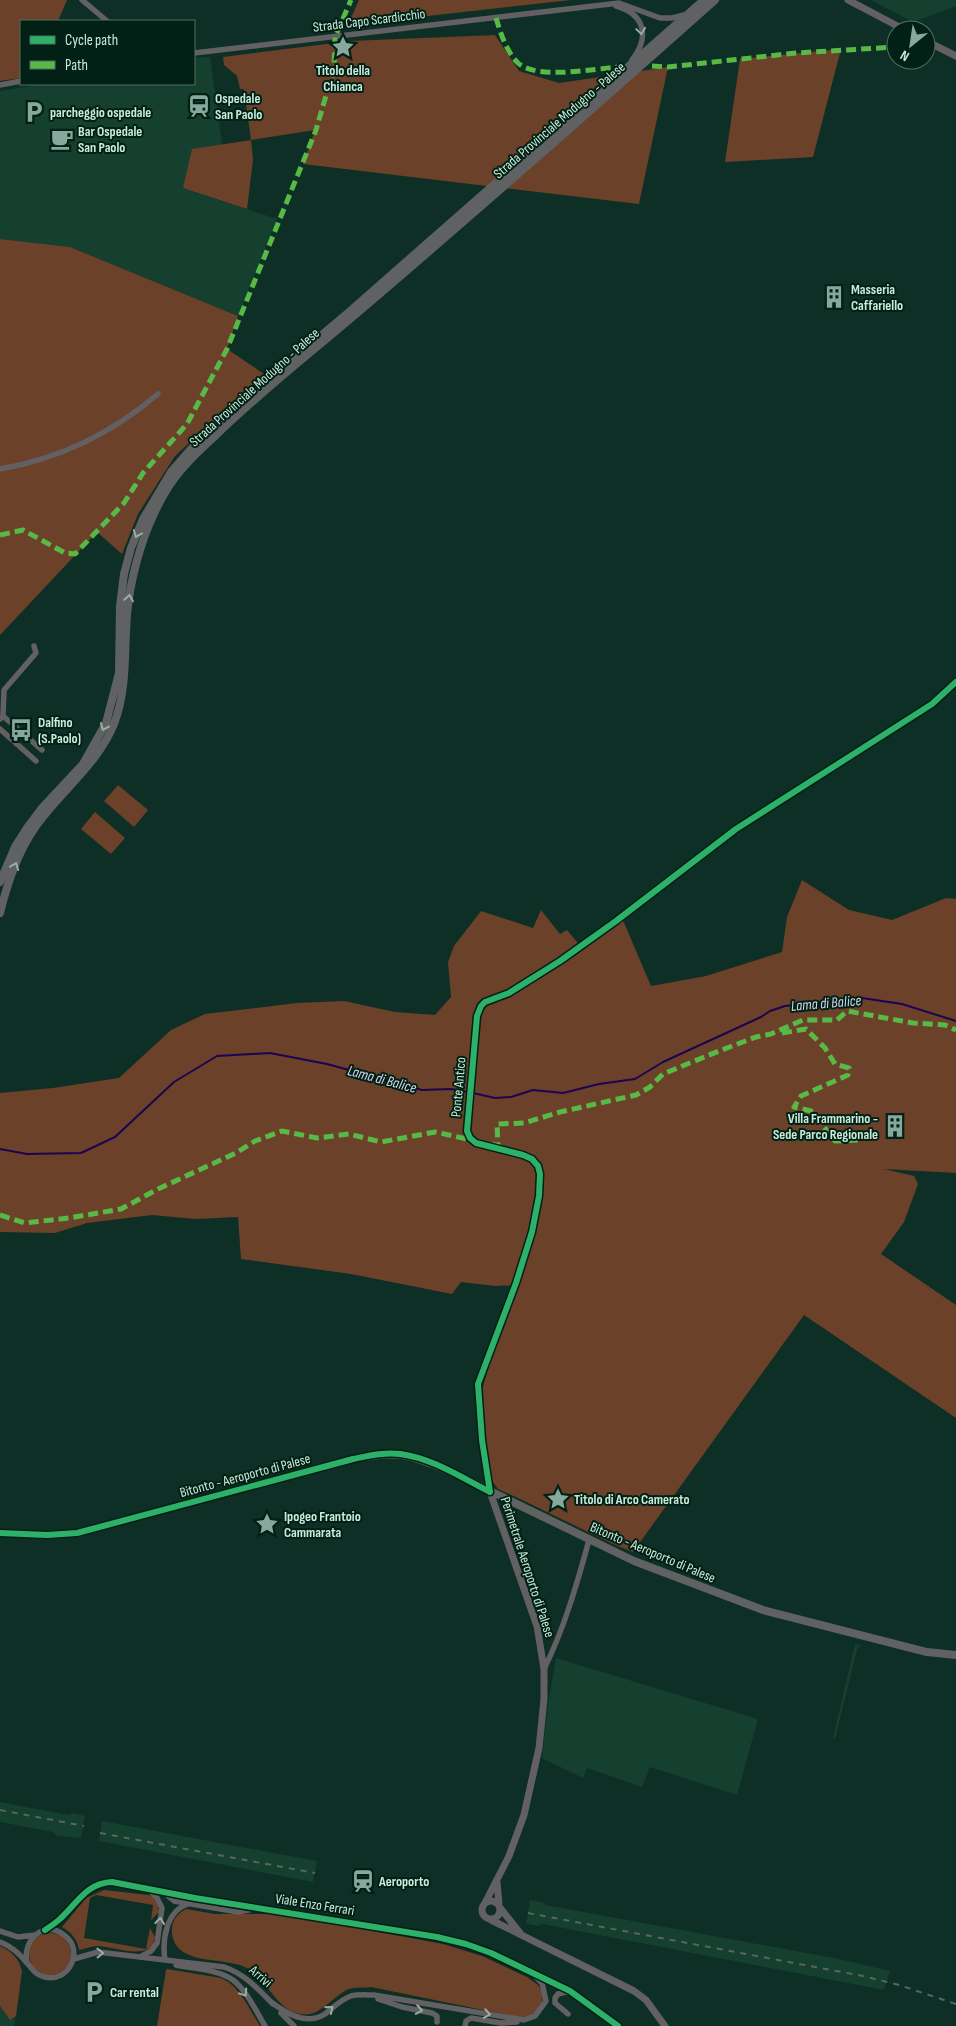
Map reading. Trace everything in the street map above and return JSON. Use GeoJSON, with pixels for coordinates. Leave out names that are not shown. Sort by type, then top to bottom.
{"type":"FeatureCollection","features":[{"type":"Feature","properties":{"kind":"main road","name":"Strada Provinciale Modugno - Palese"},"geometry":{"type":"LineString","coordinates":[[0,882],[15,847],[27,828],[42,808],[83,764],[106,722],[119,673],[120,606],[124,574],[131,548],[143,519],[172,472],[214,426],[349,312],[621,75],[704,0]]}},
{"type":"Feature","properties":{"kind":"main road","name":"Strada Provinciale Modugno - Palese"},"geometry":{"type":"LineString","coordinates":[[0,913],[14,869],[34,829],[89,765],[106,740],[114,723],[125,672],[128,606],[133,575],[151,521],[166,490],[179,472],[206,444],[254,400],[356,314],[715,0]]}},
{"type":"Feature","properties":{"kind":"main road","name":"Bitonto - Aeroporto di Palese"},"geometry":{"type":"LineString","coordinates":[[0,1533],[47,1535],[77,1533],[353,1459],[382,1454],[399,1454],[417,1458],[634,1561],[763,1610],[927,1652],[956,1655]]}},
{"type":"Feature","properties":{"kind":"street"},"geometry":{"type":"LineString","coordinates":[[82,0],[106,20]]}},
{"type":"Feature","properties":{"kind":"street"},"geometry":{"type":"LineString","coordinates":[[848,0],[886,20]]}},
{"type":"Feature","properties":{"kind":"street"},"geometry":{"type":"LineString","coordinates":[[607,4],[619,3],[660,18],[672,18],[688,14]]}},
{"type":"Feature","properties":{"kind":"street"},"geometry":{"type":"LineString","coordinates":[[607,4],[629,12],[637,17],[642,25],[644,37],[639,51],[621,75]]}},
{"type":"Feature","properties":{"kind":"street","name":"Strada Capo Scardicchio"},"geometry":{"type":"LineString","coordinates":[[195,53],[607,4]]}},
{"type":"Feature","properties":{"kind":"street"},"geometry":{"type":"LineString","coordinates":[[936,46],[956,56]]}},
{"type":"Feature","properties":{"kind":"street"},"geometry":{"type":"LineString","coordinates":[[0,85],[20,81]]}},
{"type":"Feature","properties":{"kind":"street"},"geometry":{"type":"LineString","coordinates":[[0,469],[50,457],[86,442],[122,423],[158,394]]}},
{"type":"Feature","properties":{"kind":"street"},"geometry":{"type":"LineString","coordinates":[[34,646],[36,653],[4,690],[1,717],[42,750]]}},
{"type":"Feature","properties":{"kind":"street","name":"Ponte Antico"},"geometry":{"type":"LineString","coordinates":[[490,1492],[482,1440],[478,1384],[516,1283],[532,1232],[539,1196],[540,1174],[536,1162],[528,1157],[473,1141],[468,1135],[467,1126],[478,1013],[485,1002],[510,993],[560,961],[616,922],[736,829],[932,704],[956,682]]}},
{"type":"Feature","properties":{"kind":"street"},"geometry":{"type":"LineString","coordinates":[[0,729],[36,761]]}},
{"type":"Feature","properties":{"kind":"street","name":"Perimetrale Aeroporto di Palese"},"geometry":{"type":"LineString","coordinates":[[485,1903],[497,1882],[517,1837],[534,1775],[542,1724],[544,1670],[537,1626],[490,1492]]}},
{"type":"Feature","properties":{"kind":"street"},"geometry":{"type":"LineString","coordinates":[[544,1670],[561,1630],[589,1540]]}},
{"type":"Feature","properties":{"kind":"street","name":"Perimetrale Aeroporto di Palese"},"geometry":{"type":"LineString","coordinates":[[497,1882],[500,1906]]}},
{"type":"Feature","properties":{"kind":"street","name":"Viale Enzo Ferrari"},"geometry":{"type":"LineString","coordinates":[[0,1931],[18,1937],[34,1935],[45,1930],[61,1918],[89,1889],[103,1883],[437,1937],[466,1944],[526,1969],[570,1991],[586,2002]]}},
{"type":"Feature","properties":{"kind":"street"},"geometry":{"type":"LineString","coordinates":[[151,1891],[168,1896],[242,1909],[260,1908]]}},
{"type":"Feature","properties":{"kind":"street"},"geometry":{"type":"LineString","coordinates":[[140,1957],[148,1954],[157,1943],[162,1908],[151,1891]]}},
{"type":"Feature","properties":{"kind":"street"},"geometry":{"type":"LineString","coordinates":[[168,1896],[174,1901],[238,1912],[260,1908]]}},
{"type":"Feature","properties":{"kind":"street"},"geometry":{"type":"LineString","coordinates":[[522,1936],[500,1906],[493,1901],[485,1903],[482,1913],[486,1918],[491,1920],[522,1936],[634,1991],[646,2000],[666,2026]]}},
{"type":"Feature","properties":{"kind":"street"},"geometry":{"type":"LineString","coordinates":[[165,1958],[167,1926],[170,1919],[182,1906],[190,1904]]}},
{"type":"Feature","properties":{"kind":"street"},"geometry":{"type":"LineString","coordinates":[[491,1920],[499,1916],[500,1906]]}},
{"type":"Feature","properties":{"kind":"street"},"geometry":{"type":"LineString","coordinates":[[0,1942],[13,1949],[27,1962],[36,1974],[45,1978],[52,1978],[66,1972],[74,1960],[74,1950],[67,1937],[58,1931],[45,1930]]}},
{"type":"Feature","properties":{"kind":"street"},"geometry":{"type":"LineString","coordinates":[[27,1962],[27,1946],[34,1935]]}},
{"type":"Feature","properties":{"kind":"street"},"geometry":{"type":"LineString","coordinates":[[74,1960],[98,1952],[165,1958]]}},
{"type":"Feature","properties":{"kind":"street"},"geometry":{"type":"LineString","coordinates":[[148,1954],[165,1958]]}},
{"type":"Feature","properties":{"kind":"street"},"geometry":{"type":"LineString","coordinates":[[127,1955],[131,1958],[212,1972],[227,1977],[239,1986],[265,2026]]}},
{"type":"Feature","properties":{"kind":"street","name":"Arrivi"},"geometry":{"type":"LineString","coordinates":[[165,1958],[224,1967],[235,1971],[249,1980],[294,2026]]}},
{"type":"Feature","properties":{"kind":"street"},"geometry":{"type":"LineString","coordinates":[[465,2026],[466,2021],[471,2018],[501,2023],[524,2020],[535,2016],[546,2001],[542,1983],[526,1969]]}},
{"type":"Feature","properties":{"kind":"street"},"geometry":{"type":"LineString","coordinates":[[568,2014],[555,2003],[555,1998],[558,1994],[570,1991]]}},
{"type":"Feature","properties":{"kind":"street"},"geometry":{"type":"LineString","coordinates":[[361,1995],[402,2007],[432,2012],[437,2016],[437,2022]]}},
{"type":"Feature","properties":{"kind":"street"},"geometry":{"type":"LineString","coordinates":[[271,2002],[288,2015],[297,2018],[311,2018],[323,2015],[339,2001],[352,1996],[374,1995],[524,2020]]}},
{"type":"Feature","properties":{"kind":"street"},"geometry":{"type":"LineString","coordinates":[[586,2002],[612,2026]]}},
{"type":"Feature","properties":{"kind":"street"},"geometry":{"type":"LineString","coordinates":[[586,2002],[618,2026]]}},
{"type":"Feature","properties":{"kind":"shaded area"},"geometry":{"type":"Polygon","coordinates":[[[0,0],[67,0],[58,20],[20,20],[20,78],[0,81],[0,0]]]}},
{"type":"Feature","properties":{"kind":"shaded area"},"geometry":{"type":"Polygon","coordinates":[[[359,0],[571,0],[348,25],[359,0]]]}},
{"type":"Feature","properties":{"kind":"shaded area"},"geometry":{"type":"Polygon","coordinates":[[[871,0],[956,0],[956,6],[918,20],[909,20],[871,0]]]}},
{"type":"Feature","properties":{"kind":"shaded area"},"geometry":{"type":"Polygon","coordinates":[[[495,35],[519,71],[559,83],[668,67],[639,204],[303,164],[315,130],[251,140],[244,89],[240,89],[237,76],[224,65],[223,57],[350,41],[495,35]]]}},
{"type":"Feature","properties":{"kind":"shaded area"},"geometry":{"type":"Polygon","coordinates":[[[841,49],[813,157],[725,162],[740,59],[841,49]]]}},
{"type":"Feature","properties":{"kind":"shaded area","name":"Ospedale San Paolo"},"geometry":{"type":"Polygon","coordinates":[[[210,57],[222,144],[183,188],[277,219],[238,316],[70,247],[0,239],[0,91],[36,85],[195,85],[195,58],[210,57]]]}},
{"type":"Feature","properties":{"kind":"shaded area"},"geometry":{"type":"Polygon","coordinates":[[[251,140],[253,160],[247,209],[183,188],[192,149],[251,140]]]}},
{"type":"Feature","properties":{"kind":"shaded area"},"geometry":{"type":"Polygon","coordinates":[[[0,239],[70,247],[238,316],[227,349],[264,374],[175,456],[138,514],[122,554],[97,532],[0,635],[0,239]]]}},
{"type":"Feature","properties":{"kind":"shaded area"},"geometry":{"type":"Polygon","coordinates":[[[118,785],[148,810],[134,827],[104,801],[118,785]]]}},
{"type":"Feature","properties":{"kind":"shaded area"},"geometry":{"type":"Polygon","coordinates":[[[95,812],[125,838],[111,854],[81,829],[95,812]]]}},
{"type":"Feature","properties":{"kind":"shaded area"},"geometry":{"type":"Polygon","coordinates":[[[802,880],[849,910],[892,920],[946,898],[956,899],[956,1173],[884,1169],[914,1176],[918,1184],[904,1222],[881,1254],[956,1305],[956,1418],[804,1315],[633,1552],[498,1489],[492,1481],[485,1440],[482,1390],[493,1351],[522,1278],[540,1207],[517,1285],[496,1286],[461,1282],[452,1294],[351,1274],[241,1259],[238,1217],[195,1219],[152,1215],[87,1223],[55,1233],[0,1232],[0,1093],[53,1088],[119,1078],[171,1030],[205,1014],[297,1003],[344,1001],[395,1012],[435,1015],[451,997],[448,962],[454,946],[481,911],[533,928],[541,910],[560,934],[567,930],[581,947],[622,918],[651,986],[706,976],[782,952],[787,917],[802,880]]]}},
{"type":"Feature","properties":{"kind":"shaded area"},"geometry":{"type":"Polygon","coordinates":[[[855,1644],[861,1645],[857,1650],[835,1739],[833,1738],[855,1644]]]}},
{"type":"Feature","properties":{"kind":"shaded area"},"geometry":{"type":"Polygon","coordinates":[[[556,1658],[758,1719],[737,1795],[650,1767],[642,1787],[587,1768],[583,1778],[542,1758],[556,1658]]]}},
{"type":"Feature","properties":{"kind":"shaded area"},"geometry":{"type":"Polygon","coordinates":[[[0,1802],[68,1815],[73,1813],[85,1816],[81,1838],[57,1836],[53,1832],[0,1822],[0,1802]]]}},
{"type":"Feature","properties":{"kind":"shaded area"},"geometry":{"type":"Polygon","coordinates":[[[102,1821],[317,1861],[313,1882],[99,1841],[102,1821]]]}},
{"type":"Feature","properties":{"kind":"shaded area"},"geometry":{"type":"Polygon","coordinates":[[[104,1890],[153,1897],[158,1904],[159,1912],[151,1920],[153,1905],[96,1895],[90,1898],[84,1938],[146,1949],[150,1928],[155,1937],[152,1947],[146,1950],[139,1951],[126,1951],[98,1946],[79,1950],[74,1937],[62,1927],[86,1898],[104,1890]]]}},
{"type":"Feature","properties":{"kind":"shaded area"},"geometry":{"type":"Polygon","coordinates":[[[530,1900],[542,1902],[546,1905],[839,1959],[890,1971],[884,1990],[542,1924],[538,1926],[526,1924],[530,1900]]]}},
{"type":"Feature","properties":{"kind":"shaded area"},"geometry":{"type":"Polygon","coordinates":[[[186,1909],[215,1914],[274,1914],[293,1916],[443,1944],[482,1956],[527,1977],[538,1985],[543,1993],[542,2002],[533,2015],[522,2018],[371,1987],[349,1989],[320,2010],[314,2013],[300,2014],[285,2007],[249,1969],[228,1962],[203,1959],[182,1951],[176,1944],[172,1933],[172,1925],[175,1918],[186,1909]]]}},
{"type":"Feature","properties":{"kind":"shaded area"},"geometry":{"type":"Polygon","coordinates":[[[46,1933],[54,1933],[65,1939],[71,1954],[65,1969],[54,1975],[46,1975],[35,1969],[29,1958],[29,1950],[35,1939],[46,1933]]]}},
{"type":"Feature","properties":{"kind":"shaded area"},"geometry":{"type":"Polygon","coordinates":[[[0,1946],[14,1956],[19,1962],[22,1971],[16,2016],[10,2020],[0,2006],[0,1946]]]}},
{"type":"Feature","properties":{"kind":"shaded area"},"geometry":{"type":"Polygon","coordinates":[[[167,1969],[221,1978],[228,1982],[239,1992],[260,2026],[157,2026],[167,1969]]]}},
{"type":"Feature","properties":{"kind":"shaded area"},"geometry":{"type":"Polygon","coordinates":[[[0,1987],[20,1990],[14,2026],[0,2026],[0,1987]]]}},
{"type":"Feature","properties":{"kind":"waterway","name":"Lama di Balice"},"geometry":{"type":"LineString","coordinates":[[473,1093],[495,1098],[511,1097],[533,1090],[563,1093],[599,1084],[635,1079],[663,1062],[761,1017],[770,1011],[785,1006],[862,998],[902,1004],[956,1021]]}},
{"type":"Feature","properties":{"kind":"waterway","name":"Lama di Balice"},"geometry":{"type":"LineString","coordinates":[[0,1149],[27,1154],[81,1153],[115,1137],[174,1082],[217,1056],[270,1053],[327,1064],[422,1090],[451,1089],[468,1092]]}},
{"type":"Feature","properties":{"kind":"railway"},"geometry":{"type":"LineString","coordinates":[[0,1810],[84,1826]]}},
{"type":"Feature","properties":{"kind":"railway"},"geometry":{"type":"LineString","coordinates":[[100,1833],[315,1873]]}},
{"type":"Feature","properties":{"kind":"railway"},"geometry":{"type":"LineString","coordinates":[[528,1913],[863,1976],[899,1985],[956,2004]]}},
{"type":"Feature","properties":{"kind":"marked path"},"geometry":{"type":"LineString","coordinates":[[0,535],[23,530],[65,553],[75,554],[124,503],[143,473],[187,424],[227,349],[316,130],[334,68],[335,37],[351,0]]}},
{"type":"Feature","properties":{"kind":"marked path"},"geometry":{"type":"LineString","coordinates":[[496,18],[510,53],[518,63],[526,68],[538,71],[566,72],[617,67]]}},
{"type":"Feature","properties":{"kind":"marked path"},"geometry":{"type":"LineString","coordinates":[[652,66],[668,67],[796,53],[886,48]]}},
{"type":"Feature","properties":{"kind":"marked path"},"geometry":{"type":"LineString","coordinates":[[492,1144],[498,1146],[497,1124],[524,1123],[560,1112],[636,1095],[650,1087],[663,1074],[756,1037],[771,1034],[803,1020],[837,1020],[847,1011],[913,1023],[945,1025],[956,1030]]}},
{"type":"Feature","properties":{"kind":"marked path"},"geometry":{"type":"LineString","coordinates":[[782,1033],[806,1029],[825,1048],[835,1064],[849,1068],[848,1075],[801,1096],[794,1107],[811,1111],[835,1141],[858,1140]]}},
{"type":"Feature","properties":{"kind":"marked path"},"geometry":{"type":"LineString","coordinates":[[0,1215],[25,1223],[121,1209],[158,1189],[236,1153],[255,1141],[282,1131],[317,1138],[349,1134],[381,1142],[435,1132],[472,1140]]}},
{"type":"Feature","properties":{"kind":"cycle path"},"geometry":{"type":"LineString","coordinates":[[490,1492],[482,1440],[478,1384],[516,1283],[532,1232],[539,1196],[540,1174],[538,1166],[532,1159],[476,1143],[470,1138],[467,1131],[477,1016],[481,1006],[485,1002],[509,993],[560,961],[616,921],[736,829],[932,704],[956,682]]}},
{"type":"Feature","properties":{"kind":"cycle path"},"geometry":{"type":"LineString","coordinates":[[0,1533],[47,1535],[77,1533],[353,1459],[382,1454],[400,1454],[424,1460],[447,1469],[490,1492]]}},
{"type":"Feature","properties":{"kind":"cycle path"},"geometry":{"type":"LineString","coordinates":[[45,1930],[59,1920],[89,1890],[103,1883],[112,1882],[195,1898],[437,1937],[466,1944],[491,1953],[570,1991],[618,2026]]}},
{"type":"Feature","properties":{"kind":"place","name":"Titolo della Chianca"},"geometry":{"type":"Point","coordinates":[343,47]}},
{"type":"Feature","properties":{"kind":"place","name":"Ospedale San Paolo"},"geometry":{"type":"Point","coordinates":[199,106]}},
{"type":"Feature","properties":{"kind":"place","name":"parcheggio ospedale"},"geometry":{"type":"Point","coordinates":[34,112]}},
{"type":"Feature","properties":{"kind":"place","name":"Bar Ospedale San Paolo"},"geometry":{"type":"Point","coordinates":[62,139]}},
{"type":"Feature","properties":{"kind":"place","name":"Masseria Caffariello"},"geometry":{"type":"Point","coordinates":[834,297]}},
{"type":"Feature","properties":{"kind":"place","name":"Dalfino (S.Paolo)"},"geometry":{"type":"Point","coordinates":[21,730]}},
{"type":"Feature","properties":{"kind":"place","name":"Villa Frammarino - Sede Parco Regionale"},"geometry":{"type":"Point","coordinates":[895,1126]}},
{"type":"Feature","properties":{"kind":"place","name":"Titolo di Arco Camerato"},"geometry":{"type":"Point","coordinates":[558,1499]}},
{"type":"Feature","properties":{"kind":"place","name":"Ipogeo Frantoio Cammarata"},"geometry":{"type":"Point","coordinates":[267,1524]}},
{"type":"Feature","properties":{"kind":"place","name":"Aeroporto"},"geometry":{"type":"Point","coordinates":[363,1881]}},
{"type":"Feature","properties":{"kind":"place","name":"Car rental"},"geometry":{"type":"Point","coordinates":[94,1992]}}]}
